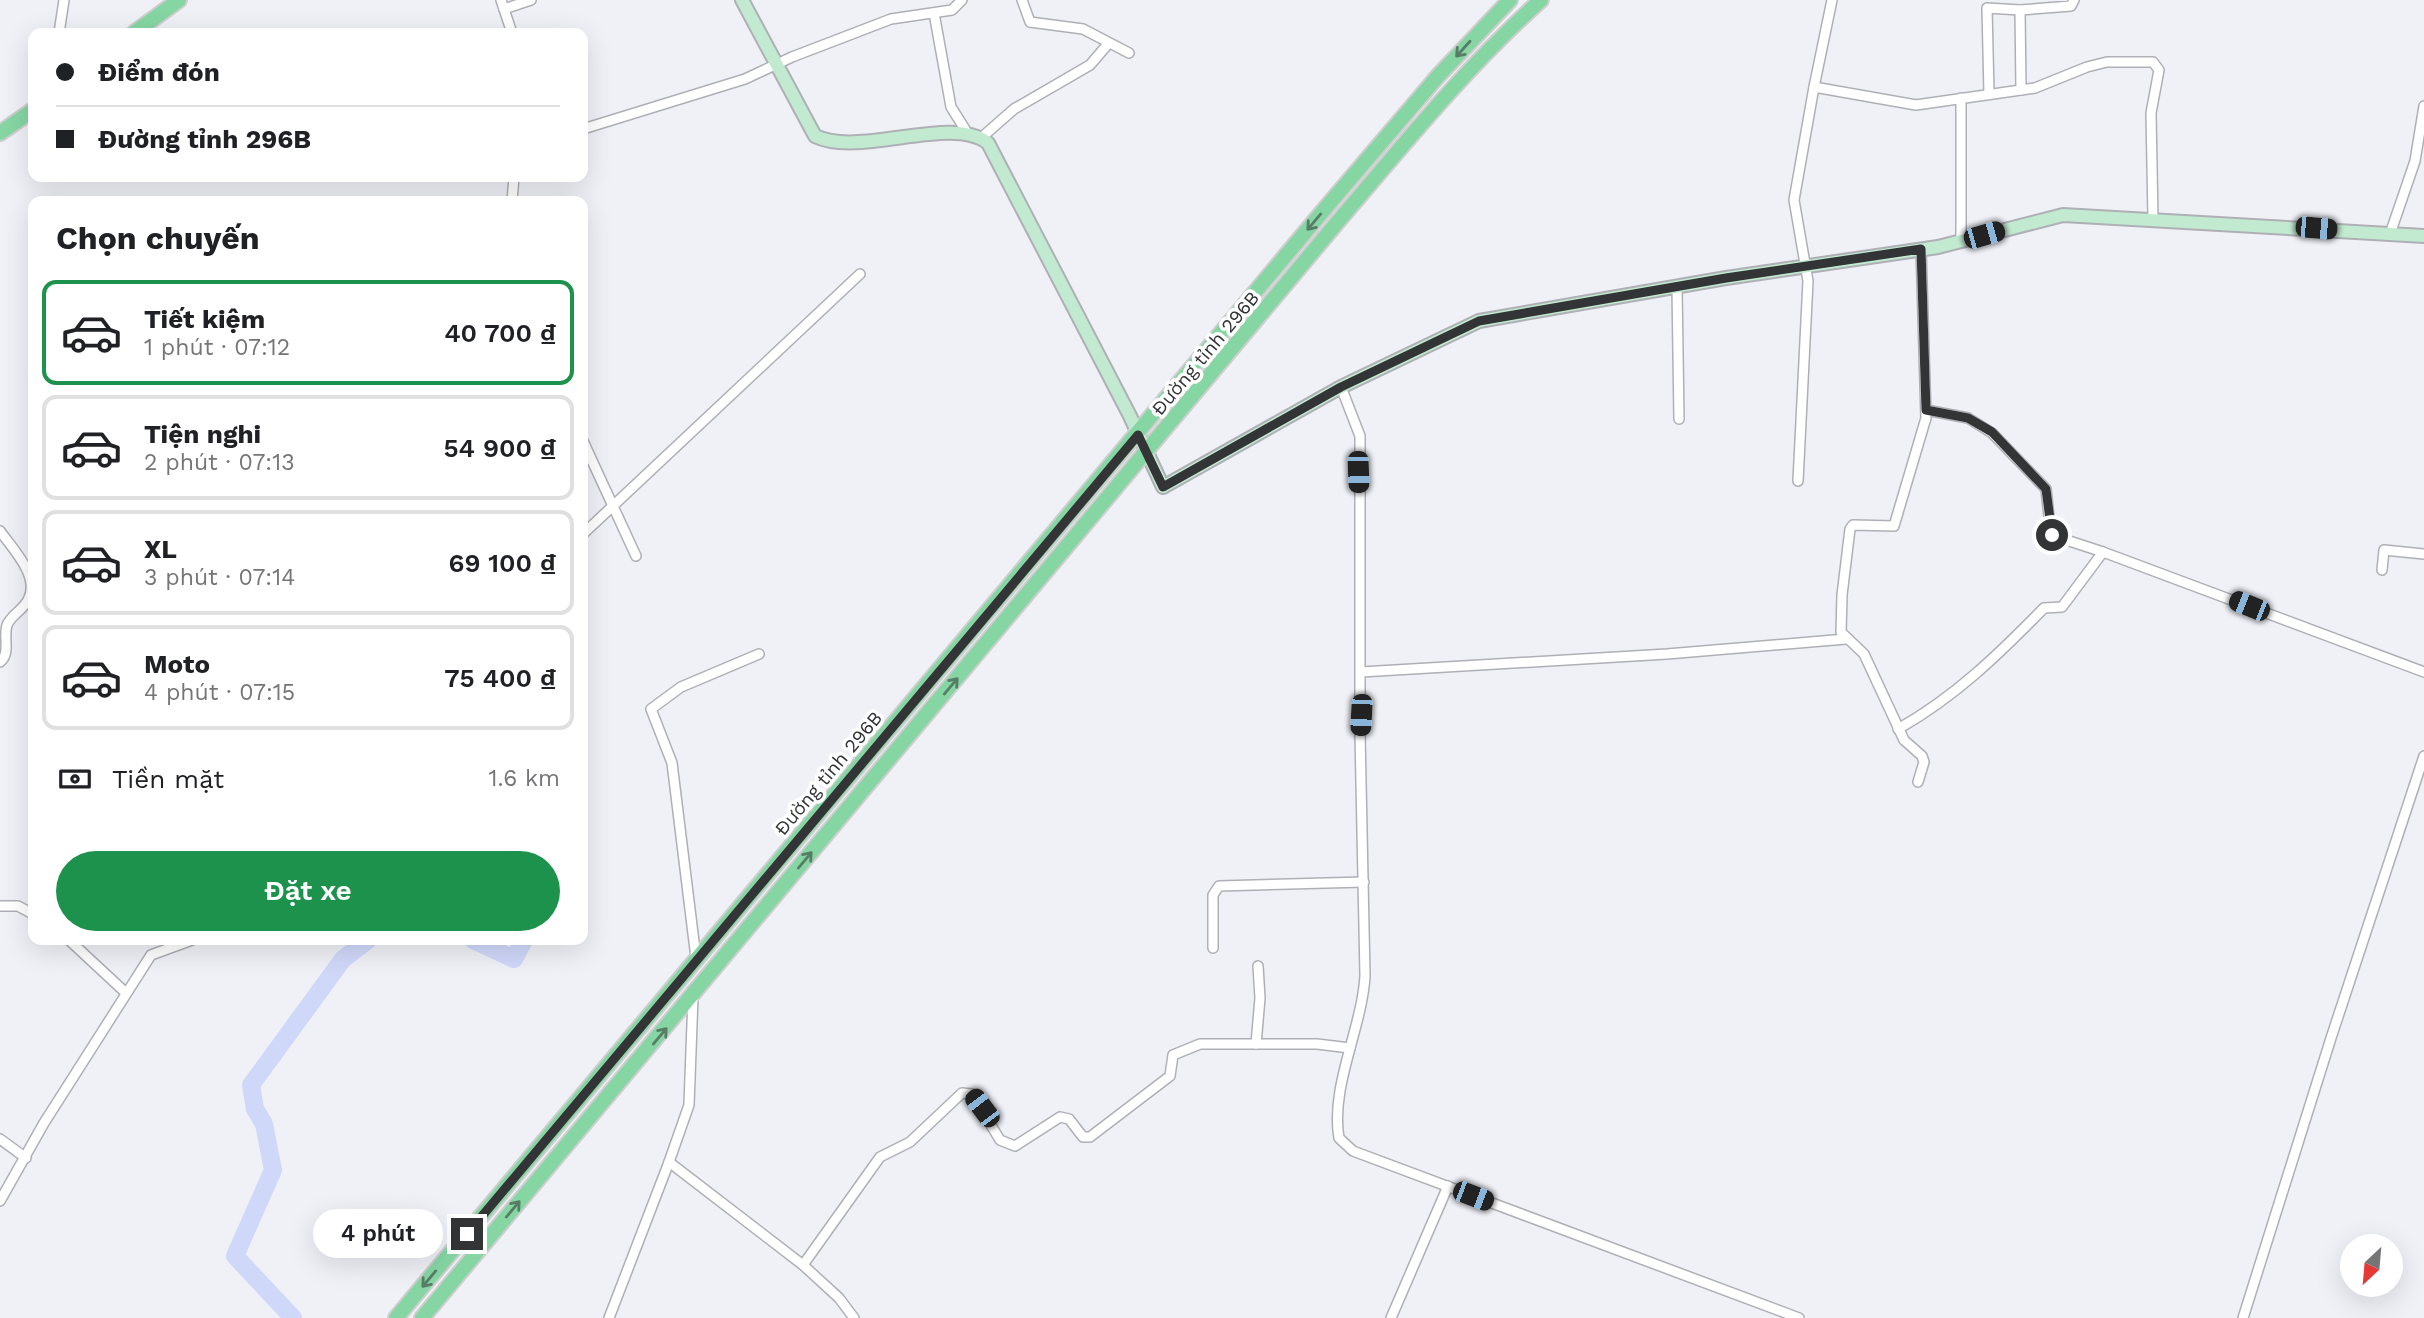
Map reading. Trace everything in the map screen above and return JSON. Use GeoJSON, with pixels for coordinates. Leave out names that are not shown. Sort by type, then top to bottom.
{"type":"FeatureCollection","features":[{"type":"Feature","properties":{"kind":"main road"},"geometry":{"type":"LineString","coordinates":[[141,28],[179,0]]}},
{"type":"Feature","properties":{"kind":"main road","name":"Đường tỉnh 296B"},"geometry":{"type":"LineString","coordinates":[[396,1318],[1438,76],[1510,0]]}},
{"type":"Feature","properties":{"kind":"main road","name":"Đường tỉnh 296B"},"geometry":{"type":"LineString","coordinates":[[422,1318],[1462,76],[1506,29],[1541,0]]}},
{"type":"Feature","properties":{"kind":"main road"},"geometry":{"type":"LineString","coordinates":[[0,133],[28,113]]}},
{"type":"Feature","properties":{"kind":"street"},"geometry":{"type":"LineString","coordinates":[[60,28],[64,0]]}},
{"type":"Feature","properties":{"kind":"street"},"geometry":{"type":"LineString","coordinates":[[510,28],[502,4],[531,0]]}},
{"type":"Feature","properties":{"kind":"street"},"geometry":{"type":"LineString","coordinates":[[742,0],[810,130],[826,141],[968,134],[981,138],[1000,160],[1163,487],[1341,387],[1479,321],[1921,249],[2063,215],[2424,236]]}},
{"type":"Feature","properties":{"kind":"street"},"geometry":{"type":"LineString","coordinates":[[588,128],[685,100],[776,66],[831,40],[891,19],[952,10],[962,0]]}},
{"type":"Feature","properties":{"kind":"street"},"geometry":{"type":"LineString","coordinates":[[1022,0],[1030,22],[1083,29],[1129,53]]}},
{"type":"Feature","properties":{"kind":"street"},"geometry":{"type":"LineString","coordinates":[[1798,481],[1807,266],[1794,200],[1832,0]]}},
{"type":"Feature","properties":{"kind":"street"},"geometry":{"type":"LineString","coordinates":[[1989,94],[1987,8],[2020,10],[2071,6],[2074,0]]}},
{"type":"Feature","properties":{"kind":"street"},"geometry":{"type":"LineString","coordinates":[[2020,10],[2021,90]]}},
{"type":"Feature","properties":{"kind":"street"},"geometry":{"type":"LineString","coordinates":[[934,13],[951,107],[968,134]]}},
{"type":"Feature","properties":{"kind":"street"},"geometry":{"type":"LineString","coordinates":[[981,138],[1014,109],[1090,65],[1108,44]]}},
{"type":"Feature","properties":{"kind":"street"},"geometry":{"type":"LineString","coordinates":[[1814,86],[1916,105],[2035,88],[2107,62],[2140,61],[2158,66],[2151,113],[2154,219]]}},
{"type":"Feature","properties":{"kind":"street"},"geometry":{"type":"LineString","coordinates":[[1961,98],[1961,241]]}},
{"type":"Feature","properties":{"kind":"street"},"geometry":{"type":"LineString","coordinates":[[2390,234],[2415,161],[2424,106]]}},
{"type":"Feature","properties":{"kind":"street"},"geometry":{"type":"LineString","coordinates":[[1918,782],[1924,762],[1922,756],[1904,740],[1864,654],[1841,632],[1842,595],[1850,529],[1853,525],[1894,526],[1914,453],[1924,430],[1926,410],[1921,249]]}},
{"type":"Feature","properties":{"kind":"street"},"geometry":{"type":"LineString","coordinates":[[588,529],[860,274]]}},
{"type":"Feature","properties":{"kind":"street"},"geometry":{"type":"LineString","coordinates":[[1677,288],[1679,419]]}},
{"type":"Feature","properties":{"kind":"street"},"geometry":{"type":"LineString","coordinates":[[1341,387],[1360,436],[1364,996],[1350,1048],[1337,1127],[1339,1138],[1353,1151],[1799,1318]]}},
{"type":"Feature","properties":{"kind":"street"},"geometry":{"type":"LineString","coordinates":[[1926,410],[1968,418],[1992,432],[2046,489],[2052,535],[2424,672]]}},
{"type":"Feature","properties":{"kind":"street"},"geometry":{"type":"LineString","coordinates":[[588,452],[636,556]]}},
{"type":"Feature","properties":{"kind":"street"},"geometry":{"type":"LineString","coordinates":[[0,531],[28,567]]}},
{"type":"Feature","properties":{"kind":"street"},"geometry":{"type":"LineString","coordinates":[[2382,570],[2384,550],[2424,554]]}},
{"type":"Feature","properties":{"kind":"street"},"geometry":{"type":"LineString","coordinates":[[1898,729],[1981,671],[2044,608],[2062,607],[2103,552]]}},
{"type":"Feature","properties":{"kind":"street"},"geometry":{"type":"LineString","coordinates":[[0,662],[6,654],[6,627],[28,600]]}},
{"type":"Feature","properties":{"kind":"street"},"geometry":{"type":"LineString","coordinates":[[1361,672],[1667,654],[1846,639]]}},
{"type":"Feature","properties":{"kind":"street"},"geometry":{"type":"LineString","coordinates":[[696,958],[672,763],[651,709],[681,687],[760,654]]}},
{"type":"Feature","properties":{"kind":"street"},"geometry":{"type":"LineString","coordinates":[[2243,1318],[2330,1038],[2424,756]]}},
{"type":"Feature","properties":{"kind":"street"},"geometry":{"type":"LineString","coordinates":[[1213,948],[1213,895],[1219,886],[1364,882]]}},
{"type":"Feature","properties":{"kind":"street"},"geometry":{"type":"LineString","coordinates":[[0,906],[18,906],[28,911]]}},
{"type":"Feature","properties":{"kind":"street"},"geometry":{"type":"LineString","coordinates":[[74,945],[127,993]]}},
{"type":"Feature","properties":{"kind":"street"},"geometry":{"type":"LineString","coordinates":[[0,1201],[51,1111],[151,956],[179,945]]}},
{"type":"Feature","properties":{"kind":"street"},"geometry":{"type":"LineString","coordinates":[[1256,1044],[1260,998],[1258,967]]}},
{"type":"Feature","properties":{"kind":"street"},"geometry":{"type":"LineString","coordinates":[[609,1318],[689,1105],[693,997]]}},
{"type":"Feature","properties":{"kind":"street"},"geometry":{"type":"LineString","coordinates":[[803,1265],[880,1157],[910,1142],[962,1093],[972,1094],[1000,1140],[1006,1145],[1014,1146],[1060,1117],[1069,1119],[1086,1138],[1170,1076],[1173,1055],[1200,1044],[1317,1044],[1350,1048]]}},
{"type":"Feature","properties":{"kind":"street"},"geometry":{"type":"LineString","coordinates":[[0,1139],[26,1158]]}},
{"type":"Feature","properties":{"kind":"street"},"geometry":{"type":"LineString","coordinates":[[668,1162],[803,1265],[839,1298],[854,1318]]}},
{"type":"Feature","properties":{"kind":"street"},"geometry":{"type":"LineString","coordinates":[[1391,1318],[1448,1186]]}},
{"type":"Feature","properties":{"kind":"waterway"},"geometry":{"type":"LineString","coordinates":[[293,1318],[235,1256],[273,1170],[264,1124],[255,1109],[251,1085],[343,959],[361,945]]}},
{"type":"Feature","properties":{"kind":"waterway"},"geometry":{"type":"LineString","coordinates":[[484,945],[514,959],[521,945]]}},
{"type":"Feature","properties":{"kind":"route"},"geometry":{"type":"LineString","coordinates":[[467,1234],[696,958],[1138,435],[1163,487],[1341,387],[1479,321],[1726,278],[1921,249],[1926,410],[1968,418],[1992,432],[2046,489],[2052,535]]}}]}
